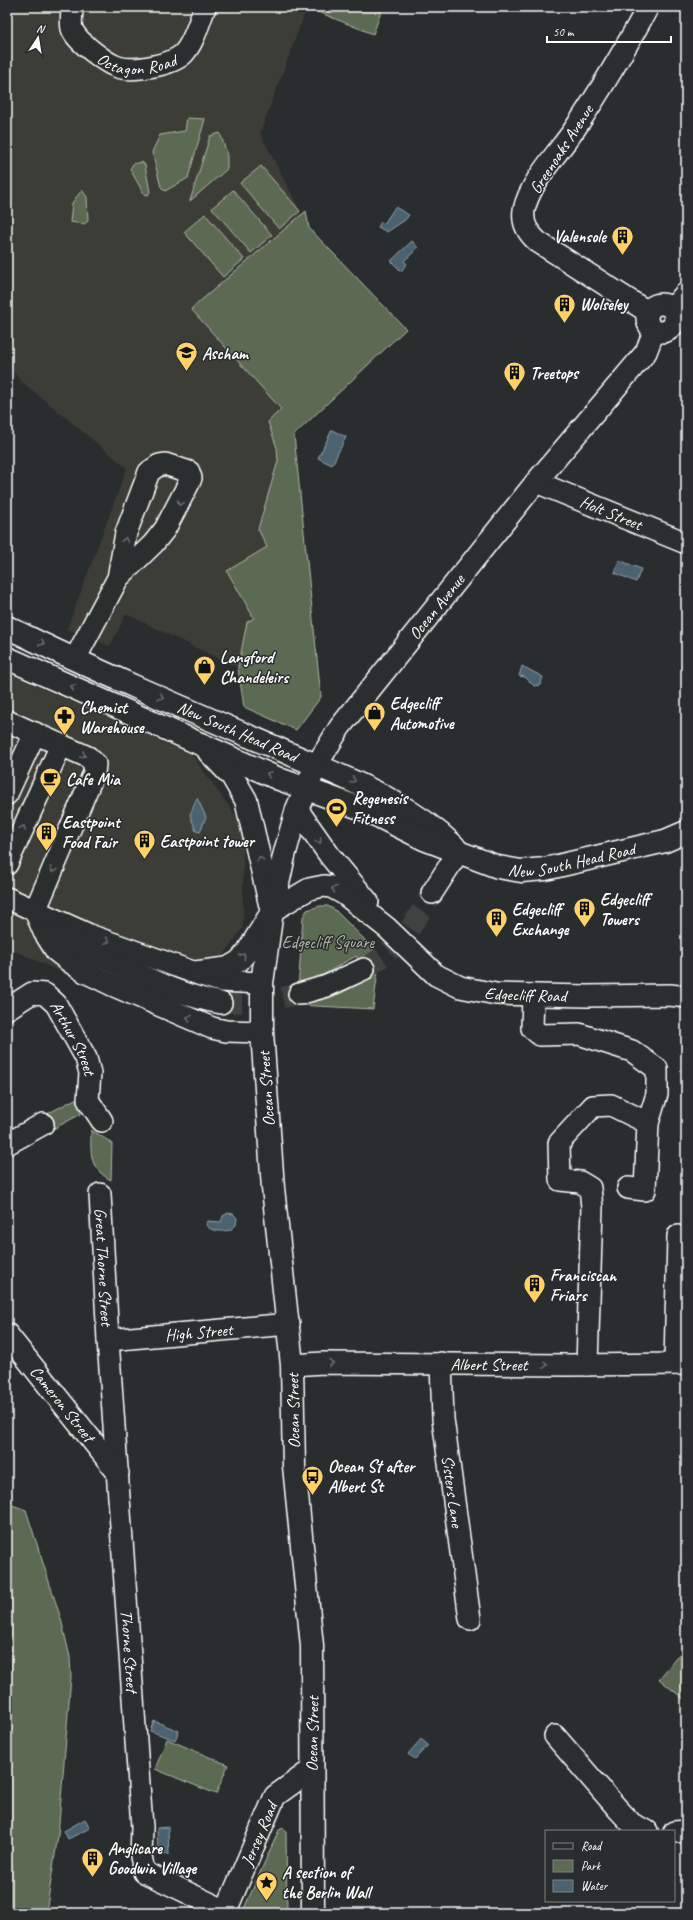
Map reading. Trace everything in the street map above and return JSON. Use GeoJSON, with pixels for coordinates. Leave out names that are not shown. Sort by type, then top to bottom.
{"type":"FeatureCollection","features":[{"type":"Feature","properties":{"kind":"main road","name":"New South Head Road"},"geometry":{"type":"LineString","coordinates":[[7,627],[75,659],[382,794],[435,828],[459,851]]}},
{"type":"Feature","properties":{"kind":"main road","name":"New South Head Road"},"geometry":{"type":"LineString","coordinates":[[7,658],[200,743],[301,799],[368,811],[424,839],[509,870],[534,870],[568,865],[657,843],[686,832]]}},
{"type":"Feature","properties":{"kind":"main road"},"geometry":{"type":"LineString","coordinates":[[200,743],[232,776],[244,797],[272,911]]}},
{"type":"Feature","properties":{"kind":"main road","name":"Ocean Avenue"},"geometry":{"type":"LineString","coordinates":[[272,911],[287,842],[301,799],[316,766]]}},
{"type":"Feature","properties":{"kind":"main road","name":"Ocean Street"},"geometry":{"type":"LineString","coordinates":[[272,911],[262,983],[262,1032],[273,1188],[289,1324],[292,1365],[294,1466],[312,1646],[311,1770],[313,1913]]}},
{"type":"Feature","properties":{"kind":"street","name":"Octagon Road"},"geometry":{"type":"LineString","coordinates":[[72,7],[72,31],[88,49],[118,67],[142,68],[165,62],[182,55],[189,46],[205,7]]}},
{"type":"Feature","properties":{"kind":"street","name":"Greenoaks Avenue"},"geometry":{"type":"LineString","coordinates":[[648,7],[618,61],[574,129],[534,185],[525,208],[524,218],[529,233],[538,242],[651,321]]}},
{"type":"Feature","properties":{"kind":"street"},"geometry":{"type":"LineString","coordinates":[[651,321],[655,306],[664,304],[672,309],[686,293]]}},
{"type":"Feature","properties":{"kind":"street","name":"Ocean Avenue"},"geometry":{"type":"LineString","coordinates":[[316,766],[340,727],[536,482],[646,352],[651,321]]}},
{"type":"Feature","properties":{"kind":"street"},"geometry":{"type":"LineString","coordinates":[[75,659],[118,578],[153,544],[165,529],[189,483],[191,478],[189,472],[165,464],[159,465],[149,472],[126,533],[118,578]]}},
{"type":"Feature","properties":{"kind":"street","name":"Holt Street"},"geometry":{"type":"LineString","coordinates":[[536,482],[686,544]]}},
{"type":"Feature","properties":{"kind":"street"},"geometry":{"type":"LineString","coordinates":[[8,723],[35,733],[92,760],[96,768],[35,911],[44,932],[56,950],[85,972],[220,1030],[262,1032]]}},
{"type":"Feature","properties":{"kind":"street"},"geometry":{"type":"LineString","coordinates":[[7,794],[35,733]]}},
{"type":"Feature","properties":{"kind":"street"},"geometry":{"type":"LineString","coordinates":[[7,864],[61,745]]}},
{"type":"Feature","properties":{"kind":"street","name":"Edgecliff Road"},"geometry":{"type":"LineString","coordinates":[[301,799],[330,856],[387,928],[425,967],[450,984],[496,994],[670,994],[686,996]]}},
{"type":"Feature","properties":{"kind":"street"},"geometry":{"type":"LineString","coordinates":[[432,893],[459,851]]}},
{"type":"Feature","properties":{"kind":"street","name":"Edgecliff Road"},"geometry":{"type":"LineString","coordinates":[[272,911],[309,889],[324,886],[331,887],[344,894],[387,928]]}},
{"type":"Feature","properties":{"kind":"street"},"geometry":{"type":"LineString","coordinates":[[7,898],[92,936],[194,972],[220,980],[262,983]]}},
{"type":"Feature","properties":{"kind":"street"},"geometry":{"type":"LineString","coordinates":[[35,911],[65,938],[81,947],[163,986],[184,994],[221,1003]]}},
{"type":"Feature","properties":{"kind":"street"},"geometry":{"type":"LineString","coordinates":[[194,972],[227,968],[239,962],[247,952],[272,911]]}},
{"type":"Feature","properties":{"kind":"street"},"geometry":{"type":"LineString","coordinates":[[300,994],[327,986],[364,969]]}},
{"type":"Feature","properties":{"kind":"street","name":"Arthur Street"},"geometry":{"type":"LineString","coordinates":[[8,1008],[32,993],[45,994],[56,1004],[86,1058],[90,1073],[88,1100],[102,1121]]}},
{"type":"Feature","properties":{"kind":"street"},"geometry":{"type":"LineString","coordinates":[[533,995],[532,1028],[540,1035],[579,1034],[632,1051],[657,1069],[657,1094],[648,1123],[645,1190],[628,1188]]}},
{"type":"Feature","properties":{"kind":"street"},"geometry":{"type":"LineString","coordinates":[[587,1365],[592,1208],[590,1188],[580,1182],[560,1180],[558,1143],[593,1106],[611,1105],[648,1123]]}},
{"type":"Feature","properties":{"kind":"street"},"geometry":{"type":"LineString","coordinates":[[7,1144],[44,1124]]}},
{"type":"Feature","properties":{"kind":"street","name":"Great Thorne Street"},"geometry":{"type":"LineString","coordinates":[[100,1194],[108,1340]]}},
{"type":"Feature","properties":{"kind":"street"},"geometry":{"type":"LineString","coordinates":[[678,1236],[680,1364]]}},
{"type":"Feature","properties":{"kind":"street","name":"High Street"},"geometry":{"type":"LineString","coordinates":[[108,1340],[289,1324]]}},
{"type":"Feature","properties":{"kind":"street","name":"Cameron Street"},"geometry":{"type":"LineString","coordinates":[[7,1334],[118,1472]]}},
{"type":"Feature","properties":{"kind":"street","name":"Thorne Street"},"geometry":{"type":"LineString","coordinates":[[108,1340],[142,1827],[141,1856],[144,1872],[225,1912]]}},
{"type":"Feature","properties":{"kind":"street","name":"Albert Street"},"geometry":{"type":"LineString","coordinates":[[292,1365],[323,1363],[587,1365],[680,1364]]}},
{"type":"Feature","properties":{"kind":"street","name":"Sisters Lane"},"geometry":{"type":"LineString","coordinates":[[440,1363],[443,1419],[470,1619]]}},
{"type":"Feature","properties":{"kind":"street"},"geometry":{"type":"LineString","coordinates":[[555,1736],[632,1824],[645,1830]]}},
{"type":"Feature","properties":{"kind":"street","name":"Jersey Road"},"geometry":{"type":"LineString","coordinates":[[225,1912],[275,1796],[311,1770]]}},
{"type":"Feature","properties":{"kind":"street"},"geometry":{"type":"LineString","coordinates":[[675,1832],[686,1831]]}},
{"type":"Feature","properties":{"kind":"shaded area","name":"Ascham"},"geometry":{"type":"Polygon","coordinates":[[[7,7],[307,7],[260,133],[309,228],[406,329],[294,435],[321,697],[296,730],[244,707],[238,668],[126,614],[110,646],[67,629],[127,468],[21,381],[7,365],[7,7]]]}},
{"type":"Feature","properties":{"kind":"shaded area"},"geometry":{"type":"Polygon","coordinates":[[[7,673],[192,755],[243,826],[243,927],[176,1025],[7,947],[7,673]]]}},
{"type":"Feature","properties":{"kind":"green space"},"geometry":{"type":"Polygon","coordinates":[[[383,7],[373,34],[308,8],[383,7]]]}},
{"type":"Feature","properties":{"kind":"green space"},"geometry":{"type":"Polygon","coordinates":[[[187,118],[205,119],[188,178],[165,191],[161,187],[152,152],[160,135],[185,131],[187,118]]]}},
{"type":"Feature","properties":{"kind":"green space"},"geometry":{"type":"Polygon","coordinates":[[[220,133],[227,154],[227,169],[190,201],[210,136],[220,133]]]}},
{"type":"Feature","properties":{"kind":"green space"},"geometry":{"type":"Polygon","coordinates":[[[142,162],[145,165],[150,192],[148,195],[144,194],[130,169],[133,164],[142,162]]]}},
{"type":"Feature","properties":{"kind":"green space"},"geometry":{"type":"Polygon","coordinates":[[[261,166],[300,211],[279,229],[240,183],[261,166]]]}},
{"type":"Feature","properties":{"kind":"green space"},"geometry":{"type":"Polygon","coordinates":[[[82,190],[87,197],[88,221],[84,224],[70,222],[72,203],[82,190]]]}},
{"type":"Feature","properties":{"kind":"green space"},"geometry":{"type":"Polygon","coordinates":[[[233,190],[272,235],[251,253],[212,208],[233,190]]]}},
{"type":"Feature","properties":{"kind":"green space"},"geometry":{"type":"Polygon","coordinates":[[[306,211],[309,228],[406,329],[294,435],[321,697],[296,730],[244,707],[238,668],[247,622],[254,618],[227,571],[267,547],[258,529],[278,461],[277,448],[268,422],[281,409],[191,309],[306,211]]]}},
{"type":"Feature","properties":{"kind":"green space"},"geometry":{"type":"Polygon","coordinates":[[[205,214],[244,259],[223,277],[184,232],[205,214]]]}},
{"type":"Feature","properties":{"kind":"green space","name":"Edgecliff Square"},"geometry":{"type":"Polygon","coordinates":[[[320,906],[328,906],[335,910],[373,948],[379,962],[373,1009],[297,1005],[303,917],[307,910],[320,906]],[[356,956],[314,980],[300,982],[299,1002],[327,999],[368,978],[356,956]]]}},
{"type":"Feature","properties":{"kind":"green space"},"geometry":{"type":"Polygon","coordinates":[[[77,1098],[81,1114],[42,1135],[34,1121],[77,1098]]]}},
{"type":"Feature","properties":{"kind":"green space"},"geometry":{"type":"Polygon","coordinates":[[[91,1130],[112,1143],[111,1180],[98,1170],[92,1159],[91,1130]]]}},
{"type":"Feature","properties":{"kind":"green space"},"geometry":{"type":"Polygon","coordinates":[[[7,1503],[26,1510],[61,1619],[70,1657],[71,1677],[58,1835],[46,1913],[7,1913],[7,1503]]]}},
{"type":"Feature","properties":{"kind":"green space"},"geometry":{"type":"Polygon","coordinates":[[[686,1646],[686,1701],[659,1679],[686,1646]]]}},
{"type":"Feature","properties":{"kind":"green space"},"geometry":{"type":"Polygon","coordinates":[[[167,1739],[228,1765],[216,1794],[155,1769],[167,1739]]]}},
{"type":"Feature","properties":{"kind":"green space"},"geometry":{"type":"Polygon","coordinates":[[[283,1828],[286,1831],[287,1913],[242,1913],[279,1830],[283,1828]]]}},
{"type":"Feature","properties":{"kind":"water"},"geometry":{"type":"Polygon","coordinates":[[[395,207],[409,215],[405,220],[387,232],[378,227],[381,222],[384,224],[395,207]]]}},
{"type":"Feature","properties":{"kind":"water"},"geometry":{"type":"Polygon","coordinates":[[[412,241],[418,248],[404,261],[407,264],[401,271],[391,261],[412,241]]]}},
{"type":"Feature","properties":{"kind":"water"},"geometry":{"type":"Polygon","coordinates":[[[332,430],[346,437],[332,465],[318,458],[332,430]]]}},
{"type":"Feature","properties":{"kind":"water"},"geometry":{"type":"Polygon","coordinates":[[[619,560],[641,569],[636,582],[615,573],[619,560]]]}},
{"type":"Feature","properties":{"kind":"water"},"geometry":{"type":"Polygon","coordinates":[[[522,666],[543,677],[540,685],[534,686],[525,677],[519,676],[522,666]]]}},
{"type":"Feature","properties":{"kind":"water"},"geometry":{"type":"Polygon","coordinates":[[[197,798],[206,817],[200,832],[196,831],[190,815],[197,798]]]}},
{"type":"Feature","properties":{"kind":"water"},"geometry":{"type":"Polygon","coordinates":[[[228,1213],[233,1214],[237,1218],[236,1225],[230,1230],[217,1231],[206,1225],[208,1221],[221,1222],[223,1216],[228,1213]]]}},
{"type":"Feature","properties":{"kind":"water"},"geometry":{"type":"Polygon","coordinates":[[[154,1721],[179,1731],[175,1740],[150,1731],[154,1721]]]}},
{"type":"Feature","properties":{"kind":"water"},"geometry":{"type":"Polygon","coordinates":[[[421,1739],[428,1745],[415,1759],[408,1754],[421,1739]]]}},
{"type":"Feature","properties":{"kind":"water"},"geometry":{"type":"Polygon","coordinates":[[[85,1819],[90,1828],[68,1839],[64,1831],[85,1819]]]}},
{"type":"Feature","properties":{"kind":"water"},"geometry":{"type":"Polygon","coordinates":[[[168,1827],[169,1854],[158,1855],[157,1828],[168,1827]]]}},
{"type":"Feature","properties":{"kind":"tunnel"},"geometry":{"type":"LineString","coordinates":[[364,969],[388,952],[404,936],[432,893]]}},
{"type":"Feature","properties":{"kind":"tunnel"},"geometry":{"type":"LineString","coordinates":[[221,1003],[265,1001],[299,994]]}},
{"type":"Feature","properties":{"kind":"place","name":"Valensole"},"geometry":{"type":"Point","coordinates":[622,256]}},
{"type":"Feature","properties":{"kind":"place","name":"Wolseley"},"geometry":{"type":"Point","coordinates":[564,324]}},
{"type":"Feature","properties":{"kind":"place","name":"Ascham"},"geometry":{"type":"Point","coordinates":[187,372]}},
{"type":"Feature","properties":{"kind":"place","name":"Treetops"},"geometry":{"type":"Point","coordinates":[514,392]}},
{"type":"Feature","properties":{"kind":"place","name":"Langford Chandeleirs"},"geometry":{"type":"Point","coordinates":[205,686]}},
{"type":"Feature","properties":{"kind":"place","name":"Edgecliff Automotive"},"geometry":{"type":"Point","coordinates":[374,732]}},
{"type":"Feature","properties":{"kind":"place","name":"Chemist Warehouse"},"geometry":{"type":"Point","coordinates":[65,736]}},
{"type":"Feature","properties":{"kind":"place","name":"Cafe Mia"},"geometry":{"type":"Point","coordinates":[50,798]}},
{"type":"Feature","properties":{"kind":"place","name":"Regenesis Fitness"},"geometry":{"type":"Point","coordinates":[337,828]}},
{"type":"Feature","properties":{"kind":"place","name":"Eastpoint Food Fair"},"geometry":{"type":"Point","coordinates":[47,852]}},
{"type":"Feature","properties":{"kind":"place","name":"Eastpoint tower"},"geometry":{"type":"Point","coordinates":[144,860]}},
{"type":"Feature","properties":{"kind":"place","name":"Edgecliff Towers"},"geometry":{"type":"Point","coordinates":[585,928]}},
{"type":"Feature","properties":{"kind":"place","name":"Edgecliff Exchange"},"geometry":{"type":"Point","coordinates":[496,938]}},
{"type":"Feature","properties":{"kind":"place","name":"Franciscan Friars"},"geometry":{"type":"Point","coordinates":[535,1304]}},
{"type":"Feature","properties":{"kind":"place","name":"Ocean St after Albert St"},"geometry":{"type":"Point","coordinates":[312,1496]}},
{"type":"Feature","properties":{"kind":"place","name":"Anglicare Goodwin Village"},"geometry":{"type":"Point","coordinates":[93,1878]}},
{"type":"Feature","properties":{"kind":"place","name":"A section of the Berlin Wall"},"geometry":{"type":"Point","coordinates":[266,1902]}}]}
